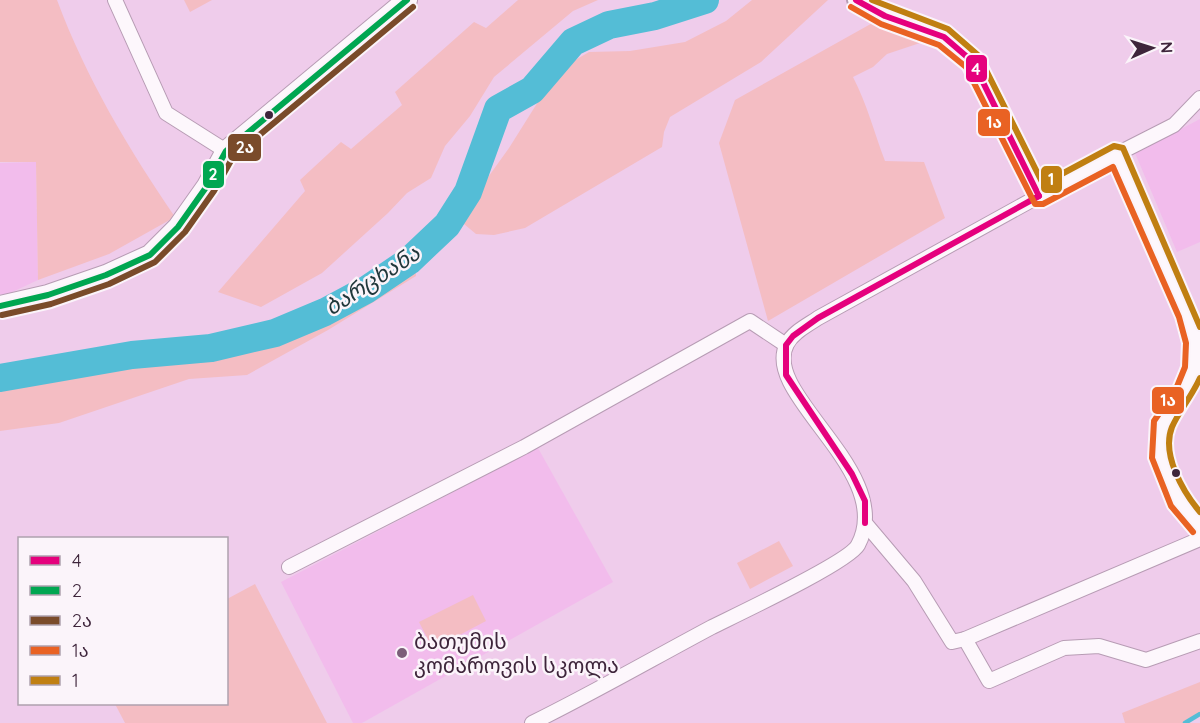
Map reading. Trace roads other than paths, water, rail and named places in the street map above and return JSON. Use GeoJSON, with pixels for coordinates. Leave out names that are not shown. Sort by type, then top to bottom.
{"type":"FeatureCollection","features":[{"type":"Feature","properties":{"kind":"main road"},"geometry":{"type":"LineString","coordinates":[[0,306],[77,285],[150,255],[178,226],[207,186],[226,151],[407,0]]}},
{"type":"Feature","properties":{"kind":"street"},"geometry":{"type":"LineString","coordinates":[[115,0],[166,113],[226,151]]}},
{"type":"Feature","properties":{"kind":"street"},"geometry":{"type":"LineString","coordinates":[[856,0],[871,12],[928,28],[953,40],[963,49],[973,62],[1039,196]]}},
{"type":"Feature","properties":{"kind":"street"},"geometry":{"type":"LineString","coordinates":[[532,723],[813,576],[857,548],[865,524],[865,501],[852,474],[786,375],[786,345],[793,336],[818,318],[1039,196],[1174,125],[1200,98]]}},
{"type":"Feature","properties":{"kind":"street"},"geometry":{"type":"LineString","coordinates":[[1117,154],[1187,314],[1195,342],[1194,369],[1185,393],[1163,424],[1161,457],[1179,502],[1200,526]]}},
{"type":"Feature","properties":{"kind":"street"},"geometry":{"type":"LineString","coordinates":[[289,567],[524,447],[750,321],[786,345]]}},
{"type":"Feature","properties":{"kind":"street"},"geometry":{"type":"LineString","coordinates":[[865,524],[914,581],[952,642],[965,639],[1200,539]]}},
{"type":"Feature","properties":{"kind":"street"},"geometry":{"type":"LineString","coordinates":[[965,639],[989,681],[1064,648],[1099,646],[1146,660],[1200,641]]}},
{"type":"Feature","properties":{"kind":"waterway","name":"ბარცხანა"},"geometry":{"type":"LineString","coordinates":[[0,378],[132,355],[211,348],[275,333],[325,312],[366,290],[409,261],[447,225],[468,192],[498,109],[532,90],[573,42],[609,25],[655,16],[705,0]]}},
{"type":"Feature","properties":{"kind":"waterway"},"geometry":{"type":"LineString","coordinates":[[1185,723],[1200,714]]}},
{"type":"Feature","properties":{"kind":"place","name":"ბათუმის კომაროვის სკოლა"},"geometry":{"type":"Point","coordinates":[402,653]}}]}
